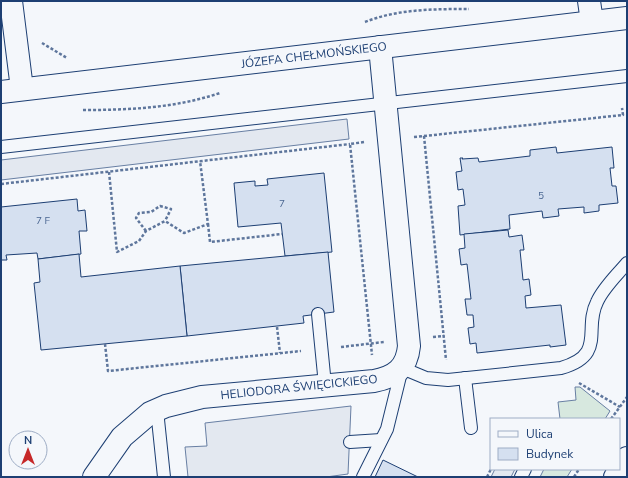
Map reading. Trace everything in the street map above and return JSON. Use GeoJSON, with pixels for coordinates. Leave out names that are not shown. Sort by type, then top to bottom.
{"type":"FeatureCollection","features":[{"type":"Feature","properties":{"kind":"street"},"geometry":{"type":"LineString","coordinates":[[11,1],[22,89]]}},
{"type":"Feature","properties":{"kind":"street"},"geometry":{"type":"LineString","coordinates":[[589,1],[592,22]]}},
{"type":"Feature","properties":{"kind":"street","name":"JÓZEFA CHEŁMOŃSKIEGO"},"geometry":{"type":"LineString","coordinates":[[1,92],[627,18]]}},
{"type":"Feature","properties":{"kind":"street"},"geometry":{"type":"LineString","coordinates":[[380,47],[384,102],[408,339],[408,354],[402,368]]}},
{"type":"Feature","properties":{"kind":"street","name":"HELIODORA ŚWIĘCICKIEGO"},"geometry":{"type":"LineString","coordinates":[[94,477],[122,437],[136,424],[157,410],[182,400],[389,378],[402,368]]}},
{"type":"Feature","properties":{"kind":"street"},"geometry":{"type":"LineString","coordinates":[[620,469],[627,458]]}},
{"type":"Feature","properties":{"kind":"lane"},"geometry":{"type":"LineString","coordinates":[[1,147],[384,102],[627,76]]}},
{"type":"Feature","properties":{"kind":"lane"},"geometry":{"type":"LineString","coordinates":[[363,477],[387,428],[402,368],[426,378],[448,380],[561,368],[571,365],[580,360],[586,353],[592,338],[593,311],[597,301],[627,263]]}},
{"type":"Feature","properties":{"kind":"lane"},"geometry":{"type":"LineString","coordinates":[[318,314],[325,385]]}},
{"type":"Feature","properties":{"kind":"lane"},"geometry":{"type":"LineString","coordinates":[[465,378],[471,428]]}},
{"type":"Feature","properties":{"kind":"lane"},"geometry":{"type":"LineString","coordinates":[[157,410],[164,477]]}},
{"type":"Feature","properties":{"kind":"lane"},"geometry":{"type":"LineString","coordinates":[[350,442],[381,440]]}},
{"type":"Feature","properties":{"kind":"path"},"geometry":{"type":"LineString","coordinates":[[424,136],[623,115],[622,108]]}},
{"type":"Feature","properties":{"kind":"path"},"geometry":{"type":"LineString","coordinates":[[1,184],[350,144]]}},
{"type":"Feature","properties":{"kind":"path"},"geometry":{"type":"LineString","coordinates":[[200,161],[210,242],[282,234]]}},
{"type":"Feature","properties":{"kind":"path"},"geometry":{"type":"LineString","coordinates":[[108,172],[117,252],[139,241],[146,231],[165,221],[170,208],[160,206],[151,212],[139,213],[136,218],[146,231]]}},
{"type":"Feature","properties":{"kind":"path"},"geometry":{"type":"LineString","coordinates":[[165,221],[184,233],[208,224]]}},
{"type":"Feature","properties":{"kind":"path"},"geometry":{"type":"LineString","coordinates":[[277,327],[280,353]]}},
{"type":"Feature","properties":{"kind":"path"},"geometry":{"type":"LineString","coordinates":[[105,344],[108,371],[444,336]]}},
{"type":"Feature","properties":{"kind":"path"},"geometry":{"type":"LineString","coordinates":[[575,384],[581,383],[620,407]]}},
{"type":"Feature","properties":{"kind":"path"},"geometry":{"type":"LineString","coordinates":[[612,418],[627,397]]}},
{"type":"Feature","properties":{"kind":"shaded area"},"geometry":{"type":"Polygon","coordinates":[[[347,119],[349,139],[1,180],[1,160],[347,119]]]}},
{"type":"Feature","properties":{"kind":"shaded area"},"geometry":{"type":"Polygon","coordinates":[[[575,387],[580,387],[610,411],[606,418],[560,418],[558,402],[576,400],[575,387]]]}},
{"type":"Feature","properties":{"kind":"shaded area"},"geometry":{"type":"Polygon","coordinates":[[[351,406],[348,474],[326,477],[188,477],[185,447],[207,446],[205,423],[351,406]]]}},
{"type":"Feature","properties":{"kind":"shaded area"},"geometry":{"type":"Polygon","coordinates":[[[494,470],[514,470],[511,477],[491,477],[494,470]]]}},
{"type":"Feature","properties":{"kind":"shaded area"},"geometry":{"type":"Polygon","coordinates":[[[544,470],[571,470],[567,477],[540,477],[544,470]]]}},
{"type":"Feature","properties":{"kind":"building"},"geometry":{"type":"Polygon","coordinates":[[[556,147],[557,153],[612,147],[614,168],[610,168],[612,186],[616,186],[618,203],[599,205],[599,211],[584,213],[584,207],[558,209],[559,216],[543,218],[542,211],[509,215],[510,229],[460,235],[458,206],[465,205],[463,189],[458,190],[456,172],[462,171],[460,158],[478,158],[479,162],[530,156],[530,150],[556,147]]]}},
{"type":"Feature","properties":{"kind":"building"},"geometry":{"type":"Polygon","coordinates":[[[324,173],[332,252],[285,256],[281,223],[238,227],[234,183],[255,181],[255,186],[268,185],[267,179],[324,173]]]}},
{"type":"Feature","properties":{"kind":"building"},"geometry":{"type":"Polygon","coordinates":[[[77,199],[78,211],[85,210],[87,231],[79,231],[81,254],[38,259],[37,253],[6,255],[7,260],[1,260],[1,207],[77,199]]]}},
{"type":"Feature","properties":{"kind":"building"},"geometry":{"type":"Polygon","coordinates":[[[508,230],[509,237],[522,235],[524,250],[520,250],[523,280],[529,279],[531,295],[525,296],[526,308],[561,305],[566,345],[550,347],[550,345],[477,353],[476,343],[470,344],[468,328],[474,327],[473,315],[467,315],[465,299],[471,299],[467,264],[461,265],[459,249],[465,248],[464,234],[508,230]]]}},
{"type":"Feature","properties":{"kind":"building"},"geometry":{"type":"Polygon","coordinates":[[[328,252],[334,312],[303,316],[304,323],[187,336],[180,266],[328,252]]]}},
{"type":"Feature","properties":{"kind":"building"},"geometry":{"type":"Polygon","coordinates":[[[79,254],[81,277],[180,266],[187,336],[41,350],[34,283],[40,282],[38,259],[79,254]]]}},
{"type":"Feature","properties":{"kind":"building"},"geometry":{"type":"Polygon","coordinates":[[[383,460],[418,477],[375,477],[383,460]]]}}]}
